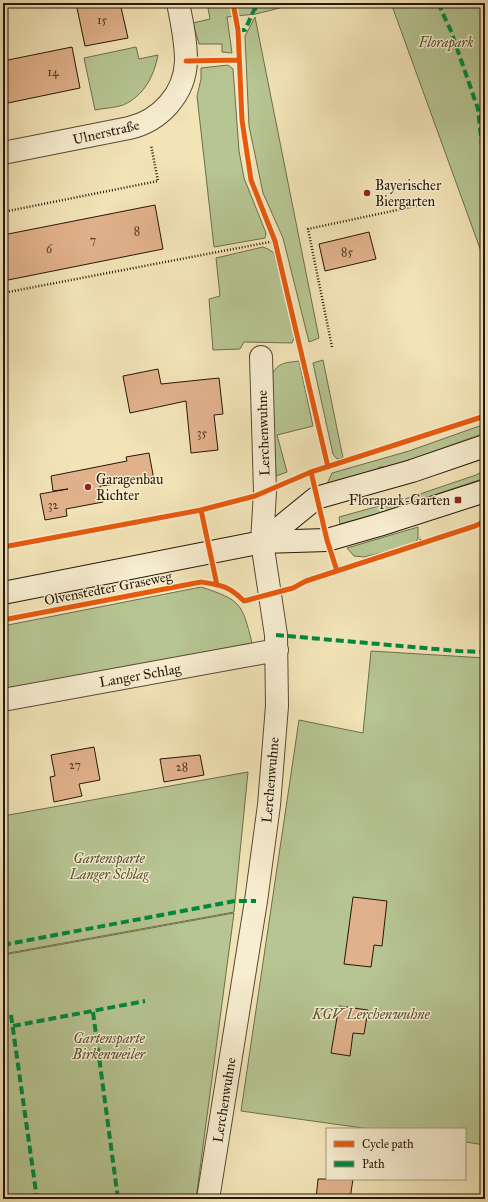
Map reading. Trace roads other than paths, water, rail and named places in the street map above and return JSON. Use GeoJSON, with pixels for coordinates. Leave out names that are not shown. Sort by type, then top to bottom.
{"type":"FeatureCollection","features":[{"type":"Feature","properties":{"kind":"street","name":"Ulnerstraße"},"geometry":{"type":"LineString","coordinates":[[3,153],[124,130],[146,123],[158,116],[179,90],[186,67],[185,42],[178,3]]}},
{"type":"Feature","properties":{"kind":"street","name":"Lerchenwuhne"},"geometry":{"type":"LineString","coordinates":[[208,1199],[256,901],[269,805],[277,706],[277,650],[262,542],[265,492],[261,357]]}},
{"type":"Feature","properties":{"kind":"street","name":"Olvenstedter Graseweg"},"geometry":{"type":"LineString","coordinates":[[262,542],[316,498],[398,476],[485,446]]}},
{"type":"Feature","properties":{"kind":"street","name":"Olvenstedter Graseweg"},"geometry":{"type":"LineString","coordinates":[[3,592],[262,542],[327,540],[485,491]]}},
{"type":"Feature","properties":{"kind":"street","name":"Langer Schlag"},"geometry":{"type":"LineString","coordinates":[[3,700],[277,650]]}},
{"type":"Feature","properties":{"kind":"place","name":"Bayerischer Biergarten"},"geometry":{"type":"Point","coordinates":[367,193]}},
{"type":"Feature","properties":{"kind":"place","name":"Garagenbau Richter"},"geometry":{"type":"Point","coordinates":[88,487]}},
{"type":"Feature","properties":{"kind":"place","name":"Florapark-Garten"},"geometry":{"type":"Point","coordinates":[458,500]}},
{"type":"Feature","properties":{"kind":"park label","name":"Florapark"},"geometry":{"type":"Point","coordinates":[446,42]}},
{"type":"Feature","properties":{"kind":"park label","name":"Gartensparte Langer Schlag"},"geometry":{"type":"Point","coordinates":[109,866]}},
{"type":"Feature","properties":{"kind":"park label","name":"KGV Lerchenwuhne"},"geometry":{"type":"Point","coordinates":[371,1014]}},
{"type":"Feature","properties":{"kind":"park label","name":"Gartensparte Birkenweiler"},"geometry":{"type":"Point","coordinates":[109,1046]}}]}
